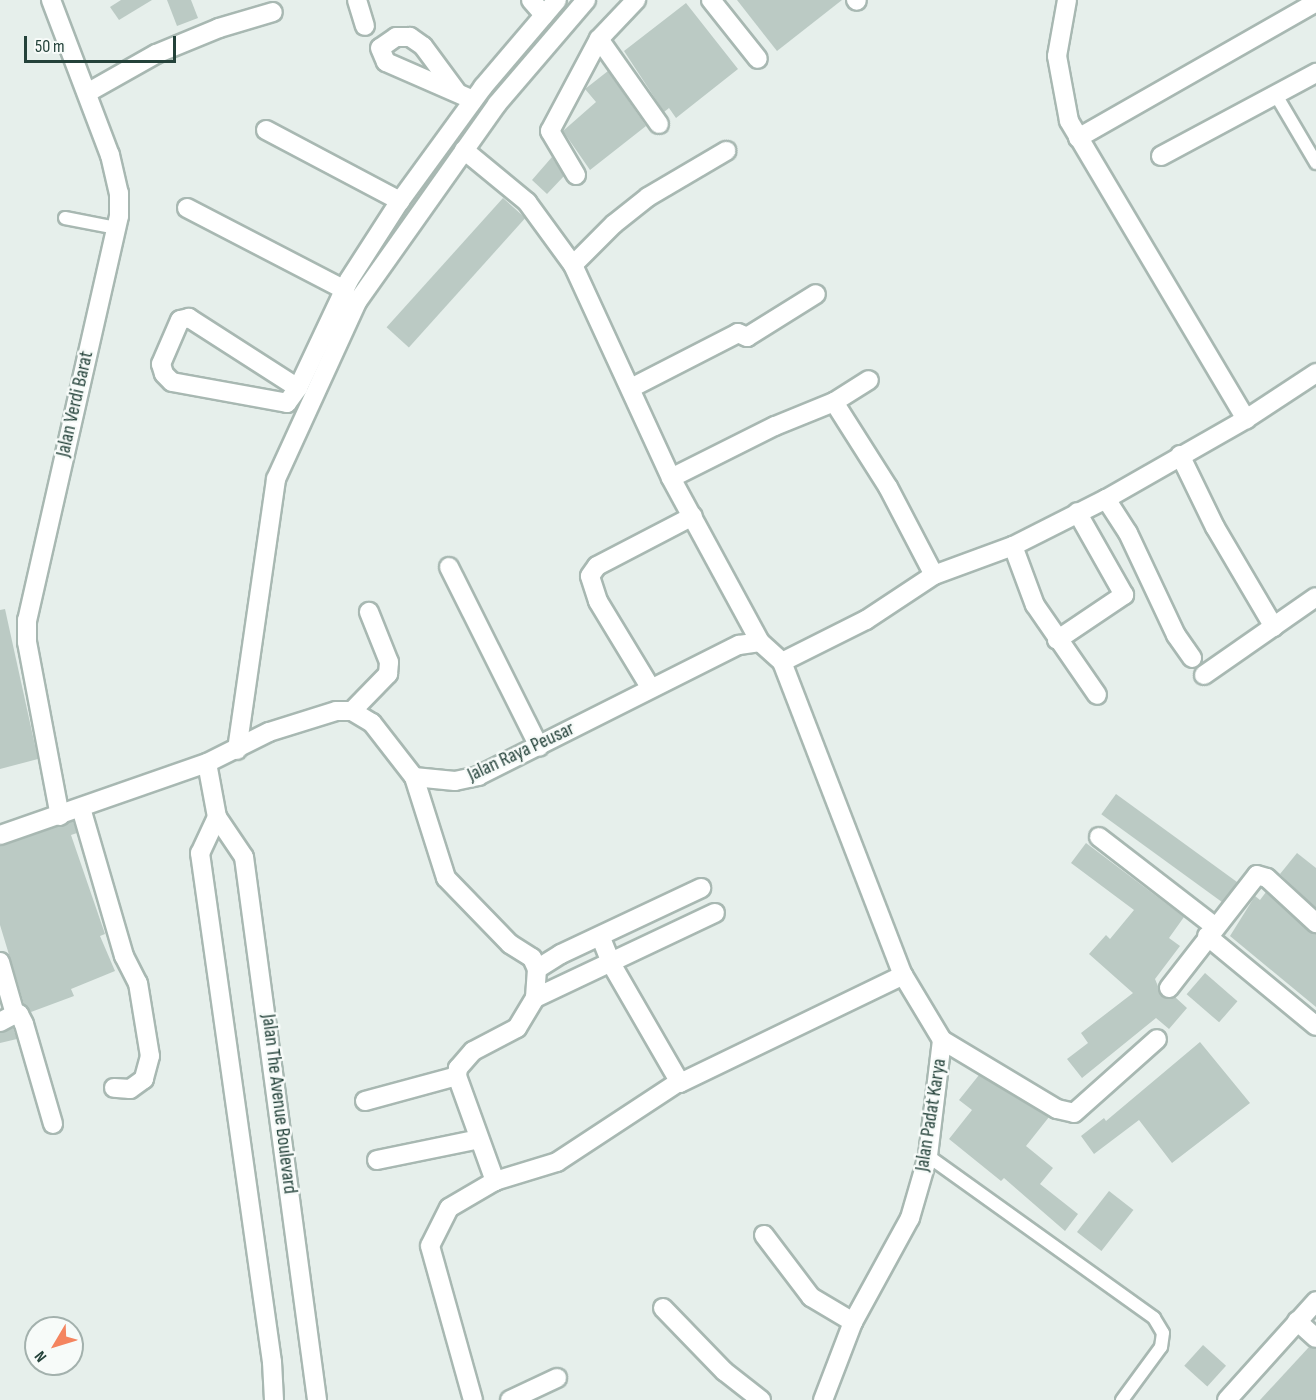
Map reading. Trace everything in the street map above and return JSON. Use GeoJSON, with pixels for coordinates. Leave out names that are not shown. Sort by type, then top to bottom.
{"type":"FeatureCollection","features":[{"type":"Feature","properties":{"kind":"street","name":"Jalan Verdi Barat"},"geometry":{"type":"LineString","coordinates":[[51,0],[110,155],[119,193],[117,228],[27,620],[27,642],[60,816]]}},
{"type":"Feature","properties":{"kind":"street"},"geometry":{"type":"LineString","coordinates":[[357,0],[365,26]]}},
{"type":"Feature","properties":{"kind":"street"},"geometry":{"type":"LineString","coordinates":[[531,0],[544,15]]}},
{"type":"Feature","properties":{"kind":"street"},"geometry":{"type":"LineString","coordinates":[[298,388],[189,318],[180,320],[161,364],[164,374],[172,382],[283,405],[298,388],[345,290],[465,96],[557,0]]}},
{"type":"Feature","properties":{"kind":"street"},"geometry":{"type":"LineString","coordinates":[[237,750],[276,479],[357,302],[497,104],[586,0]]}},
{"type":"Feature","properties":{"kind":"street"},"geometry":{"type":"LineString","coordinates":[[576,175],[550,131],[599,39],[636,0]]}},
{"type":"Feature","properties":{"kind":"street"},"geometry":{"type":"LineString","coordinates":[[711,0],[758,59]]}},
{"type":"Feature","properties":{"kind":"street"},"geometry":{"type":"LineString","coordinates":[[1067,0],[1057,56],[1068,122],[1246,419]]}},
{"type":"Feature","properties":{"kind":"street"},"geometry":{"type":"LineString","coordinates":[[1078,138],[1316,2]]}},
{"type":"Feature","properties":{"kind":"street"},"geometry":{"type":"LineString","coordinates":[[87,93],[156,54],[219,28],[273,12]]}},
{"type":"Feature","properties":{"kind":"street"},"geometry":{"type":"LineString","coordinates":[[599,39],[659,124]]}},
{"type":"Feature","properties":{"kind":"street"},"geometry":{"type":"LineString","coordinates":[[1161,156],[1316,73]]}},
{"type":"Feature","properties":{"kind":"street"},"geometry":{"type":"LineString","coordinates":[[266,130],[400,201]]}},
{"type":"Feature","properties":{"kind":"street"},"geometry":{"type":"LineString","coordinates":[[464,150],[527,202],[573,265],[632,388],[671,478],[760,642],[782,662],[866,620],[934,575],[1013,546],[1106,499],[1246,419],[1316,373]]}},
{"type":"Feature","properties":{"kind":"street"},"geometry":{"type":"LineString","coordinates":[[573,265],[614,224],[648,197],[726,151]]}},
{"type":"Feature","properties":{"kind":"street"},"geometry":{"type":"LineString","coordinates":[[187,208],[345,290]]}},
{"type":"Feature","properties":{"kind":"street"},"geometry":{"type":"LineString","coordinates":[[632,388],[738,333],[747,337],[816,294]]}},
{"type":"Feature","properties":{"kind":"street"},"geometry":{"type":"LineString","coordinates":[[671,478],[775,426],[834,402],[869,380]]}},
{"type":"Feature","properties":{"kind":"street"},"geometry":{"type":"LineString","coordinates":[[834,402],[888,487],[934,575]]}},
{"type":"Feature","properties":{"kind":"street"},"geometry":{"type":"LineString","coordinates":[[1180,455],[1215,527],[1274,627]]}},
{"type":"Feature","properties":{"kind":"street"},"geometry":{"type":"LineString","coordinates":[[1106,499],[1128,532],[1176,636],[1192,658]]}},
{"type":"Feature","properties":{"kind":"street"},"geometry":{"type":"LineString","coordinates":[[1057,640],[1124,595],[1077,512]]}},
{"type":"Feature","properties":{"kind":"street"},"geometry":{"type":"LineString","coordinates":[[650,687],[597,601],[590,576],[597,566],[693,516]]}},
{"type":"Feature","properties":{"kind":"street"},"geometry":{"type":"LineString","coordinates":[[1013,546],[1035,605],[1097,695]]}},
{"type":"Feature","properties":{"kind":"street"},"geometry":{"type":"LineString","coordinates":[[449,567],[539,747]]}},
{"type":"Feature","properties":{"kind":"street"},"geometry":{"type":"LineString","coordinates":[[1204,675],[1316,597]]}},
{"type":"Feature","properties":{"kind":"street"},"geometry":{"type":"LineString","coordinates":[[352,711],[388,674],[389,662],[369,612]]}},
{"type":"Feature","properties":{"kind":"street","name":"Jalan Raya Peusar"},"geometry":{"type":"LineString","coordinates":[[414,777],[455,782],[478,776],[539,747],[650,687],[739,645],[760,642]]}},
{"type":"Feature","properties":{"kind":"street","name":"Jalan Padat Karya"},"geometry":{"type":"LineString","coordinates":[[782,662],[903,975],[942,1040],[928,1156],[910,1218],[853,1322],[824,1400]]}},
{"type":"Feature","properties":{"kind":"street"},"geometry":{"type":"LineString","coordinates":[[0,835],[207,763],[269,732],[336,711],[352,711],[372,723],[414,777],[446,878],[510,944],[532,958],[537,969],[535,998],[517,1028],[473,1051],[462,1060],[457,1076],[495,1181]]}},
{"type":"Feature","properties":{"kind":"street","name":"Jalan The Avenue Boulevard"},"geometry":{"type":"LineString","coordinates":[[207,763],[217,817],[244,857],[317,1400]]}},
{"type":"Feature","properties":{"kind":"street"},"geometry":{"type":"LineString","coordinates":[[81,808],[124,956],[138,983],[150,1056],[144,1079],[130,1089],[114,1088]]}},
{"type":"Feature","properties":{"kind":"street","name":"Jalan The Avenue Boulevard"},"geometry":{"type":"LineString","coordinates":[[217,817],[200,853],[272,1362],[274,1400]]}},
{"type":"Feature","properties":{"kind":"street"},"geometry":{"type":"LineString","coordinates":[[1098,837],[1210,931],[1316,1026]]}},
{"type":"Feature","properties":{"kind":"street"},"geometry":{"type":"LineString","coordinates":[[1168,988],[1210,931],[1257,874],[1267,878],[1316,923]]}},
{"type":"Feature","properties":{"kind":"street"},"geometry":{"type":"LineString","coordinates":[[537,969],[561,954],[601,938],[701,888]]}},
{"type":"Feature","properties":{"kind":"street"},"geometry":{"type":"LineString","coordinates":[[680,898],[696,924]]}},
{"type":"Feature","properties":{"kind":"street"},"geometry":{"type":"LineString","coordinates":[[535,998],[612,965],[715,914]]}},
{"type":"Feature","properties":{"kind":"street"},"geometry":{"type":"LineString","coordinates":[[601,938],[612,965],[667,1054],[679,1082]]}},
{"type":"Feature","properties":{"kind":"street"},"geometry":{"type":"LineString","coordinates":[[0,962],[8,1018],[19,1014],[24,1024],[53,1124]]}},
{"type":"Feature","properties":{"kind":"street"},"geometry":{"type":"LineString","coordinates":[[473,1400],[430,1246],[449,1208],[495,1181],[557,1162],[679,1082],[903,975]]}},
{"type":"Feature","properties":{"kind":"street"},"geometry":{"type":"LineString","coordinates":[[942,1040],[1057,1109],[1074,1113],[1157,1039]]}},
{"type":"Feature","properties":{"kind":"street"},"geometry":{"type":"LineString","coordinates":[[365,1101],[457,1076]]}},
{"type":"Feature","properties":{"kind":"street"},"geometry":{"type":"LineString","coordinates":[[377,1160],[479,1139]]}},
{"type":"Feature","properties":{"kind":"street"},"geometry":{"type":"LineString","coordinates":[[764,1235],[811,1297],[853,1322]]}},
{"type":"Feature","properties":{"kind":"street"},"geometry":{"type":"LineString","coordinates":[[1227,1400],[1316,1301]]}},
{"type":"Feature","properties":{"kind":"street"},"geometry":{"type":"LineString","coordinates":[[663,1308],[724,1371],[761,1400]]}},
{"type":"Feature","properties":{"kind":"street"},"geometry":{"type":"LineString","coordinates":[[1297,1321],[1316,1338]]}},
{"type":"Feature","properties":{"kind":"street"},"geometry":{"type":"LineString","coordinates":[[510,1400],[557,1378]]}},
{"type":"Feature","properties":{"kind":"lane"},"geometry":{"type":"LineString","coordinates":[[1276,95],[1316,163]]}},
{"type":"Feature","properties":{"kind":"lane"},"geometry":{"type":"LineString","coordinates":[[65,218],[117,228]]}},
{"type":"Feature","properties":{"kind":"lane"},"geometry":{"type":"LineString","coordinates":[[928,1156],[1154,1318],[1162,1333],[1161,1347],[1122,1400]]}},
{"type":"Feature","properties":{"kind":"building"},"geometry":{"type":"Polygon","coordinates":[[[121,0],[152,0],[119,20],[110,7],[121,0]]]}},
{"type":"Feature","properties":{"kind":"building"},"geometry":{"type":"Polygon","coordinates":[[[167,0],[191,0],[198,18],[177,26],[167,0]]]}},
{"type":"Feature","properties":{"kind":"building"},"geometry":{"type":"Polygon","coordinates":[[[737,0],[842,0],[777,51],[737,0]]]}},
{"type":"Feature","properties":{"kind":"building"},"geometry":{"type":"Polygon","coordinates":[[[686,3],[738,69],[676,118],[669,108],[664,112],[624,51],[686,3]]]}},
{"type":"Feature","properties":{"kind":"building"},"geometry":{"type":"Polygon","coordinates":[[[608,71],[646,126],[590,170],[563,131],[596,102],[585,89],[608,71]]]}},
{"type":"Feature","properties":{"kind":"building"},"geometry":{"type":"Polygon","coordinates":[[[552,157],[564,176],[547,194],[532,180],[552,157]]]}},
{"type":"Feature","properties":{"kind":"building"},"geometry":{"type":"Polygon","coordinates":[[[503,198],[525,218],[409,347],[387,327],[503,198]]]}},
{"type":"Feature","properties":{"kind":"building"},"geometry":{"type":"Polygon","coordinates":[[[5,609],[38,759],[0,769],[0,610],[5,609]]]}},
{"type":"Feature","properties":{"kind":"building"},"geometry":{"type":"Polygon","coordinates":[[[1116,794],[1237,882],[1223,902],[1101,814],[1116,794]]]}},
{"type":"Feature","properties":{"kind":"building"},"geometry":{"type":"Polygon","coordinates":[[[73,821],[77,833],[71,835],[105,934],[100,936],[115,971],[71,989],[74,996],[31,1012],[24,1004],[0,925],[0,846],[73,821]]]}},
{"type":"Feature","properties":{"kind":"building"},"geometry":{"type":"Polygon","coordinates":[[[1086,843],[1184,917],[1169,938],[1180,946],[1155,979],[1162,996],[1175,997],[1187,1008],[1169,1029],[1156,1018],[1082,1078],[1067,1059],[1088,1043],[1081,1033],[1133,993],[1089,954],[1106,935],[1110,939],[1134,910],[1071,863],[1086,843]]]}},
{"type":"Feature","properties":{"kind":"building"},"geometry":{"type":"Polygon","coordinates":[[[1297,853],[1316,868],[1316,908],[1280,874],[1297,853]]]}},
{"type":"Feature","properties":{"kind":"building"},"geometry":{"type":"Polygon","coordinates":[[[1266,892],[1316,934],[1316,1007],[1230,936],[1255,896],[1260,900],[1266,892]]]}},
{"type":"Feature","properties":{"kind":"building"},"geometry":{"type":"Polygon","coordinates":[[[1205,973],[1237,1001],[1219,1022],[1187,994],[1205,973]]]}},
{"type":"Feature","properties":{"kind":"building"},"geometry":{"type":"Polygon","coordinates":[[[13,1028],[17,1039],[0,1043],[0,1033],[13,1028]]]}},
{"type":"Feature","properties":{"kind":"building"},"geometry":{"type":"Polygon","coordinates":[[[1200,1042],[1250,1103],[1172,1163],[1139,1120],[1094,1154],[1081,1136],[1104,1118],[1106,1121],[1200,1042]]]}},
{"type":"Feature","properties":{"kind":"building"},"geometry":{"type":"Polygon","coordinates":[[[979,1075],[1049,1117],[1026,1146],[1053,1168],[1040,1184],[1078,1214],[1065,1231],[1004,1178],[1001,1181],[949,1139],[972,1110],[959,1100],[979,1075]]]}},
{"type":"Feature","properties":{"kind":"building"},"geometry":{"type":"Polygon","coordinates":[[[1109,1191],[1133,1210],[1101,1251],[1077,1232],[1109,1191]]]}},
{"type":"Feature","properties":{"kind":"building"},"geometry":{"type":"Polygon","coordinates":[[[1203,1345],[1226,1366],[1207,1387],[1184,1366],[1203,1345]]]}},
{"type":"Feature","properties":{"kind":"building"},"geometry":{"type":"Polygon","coordinates":[[[1309,1347],[1316,1349],[1316,1400],[1260,1400],[1309,1347]]]}}]}
